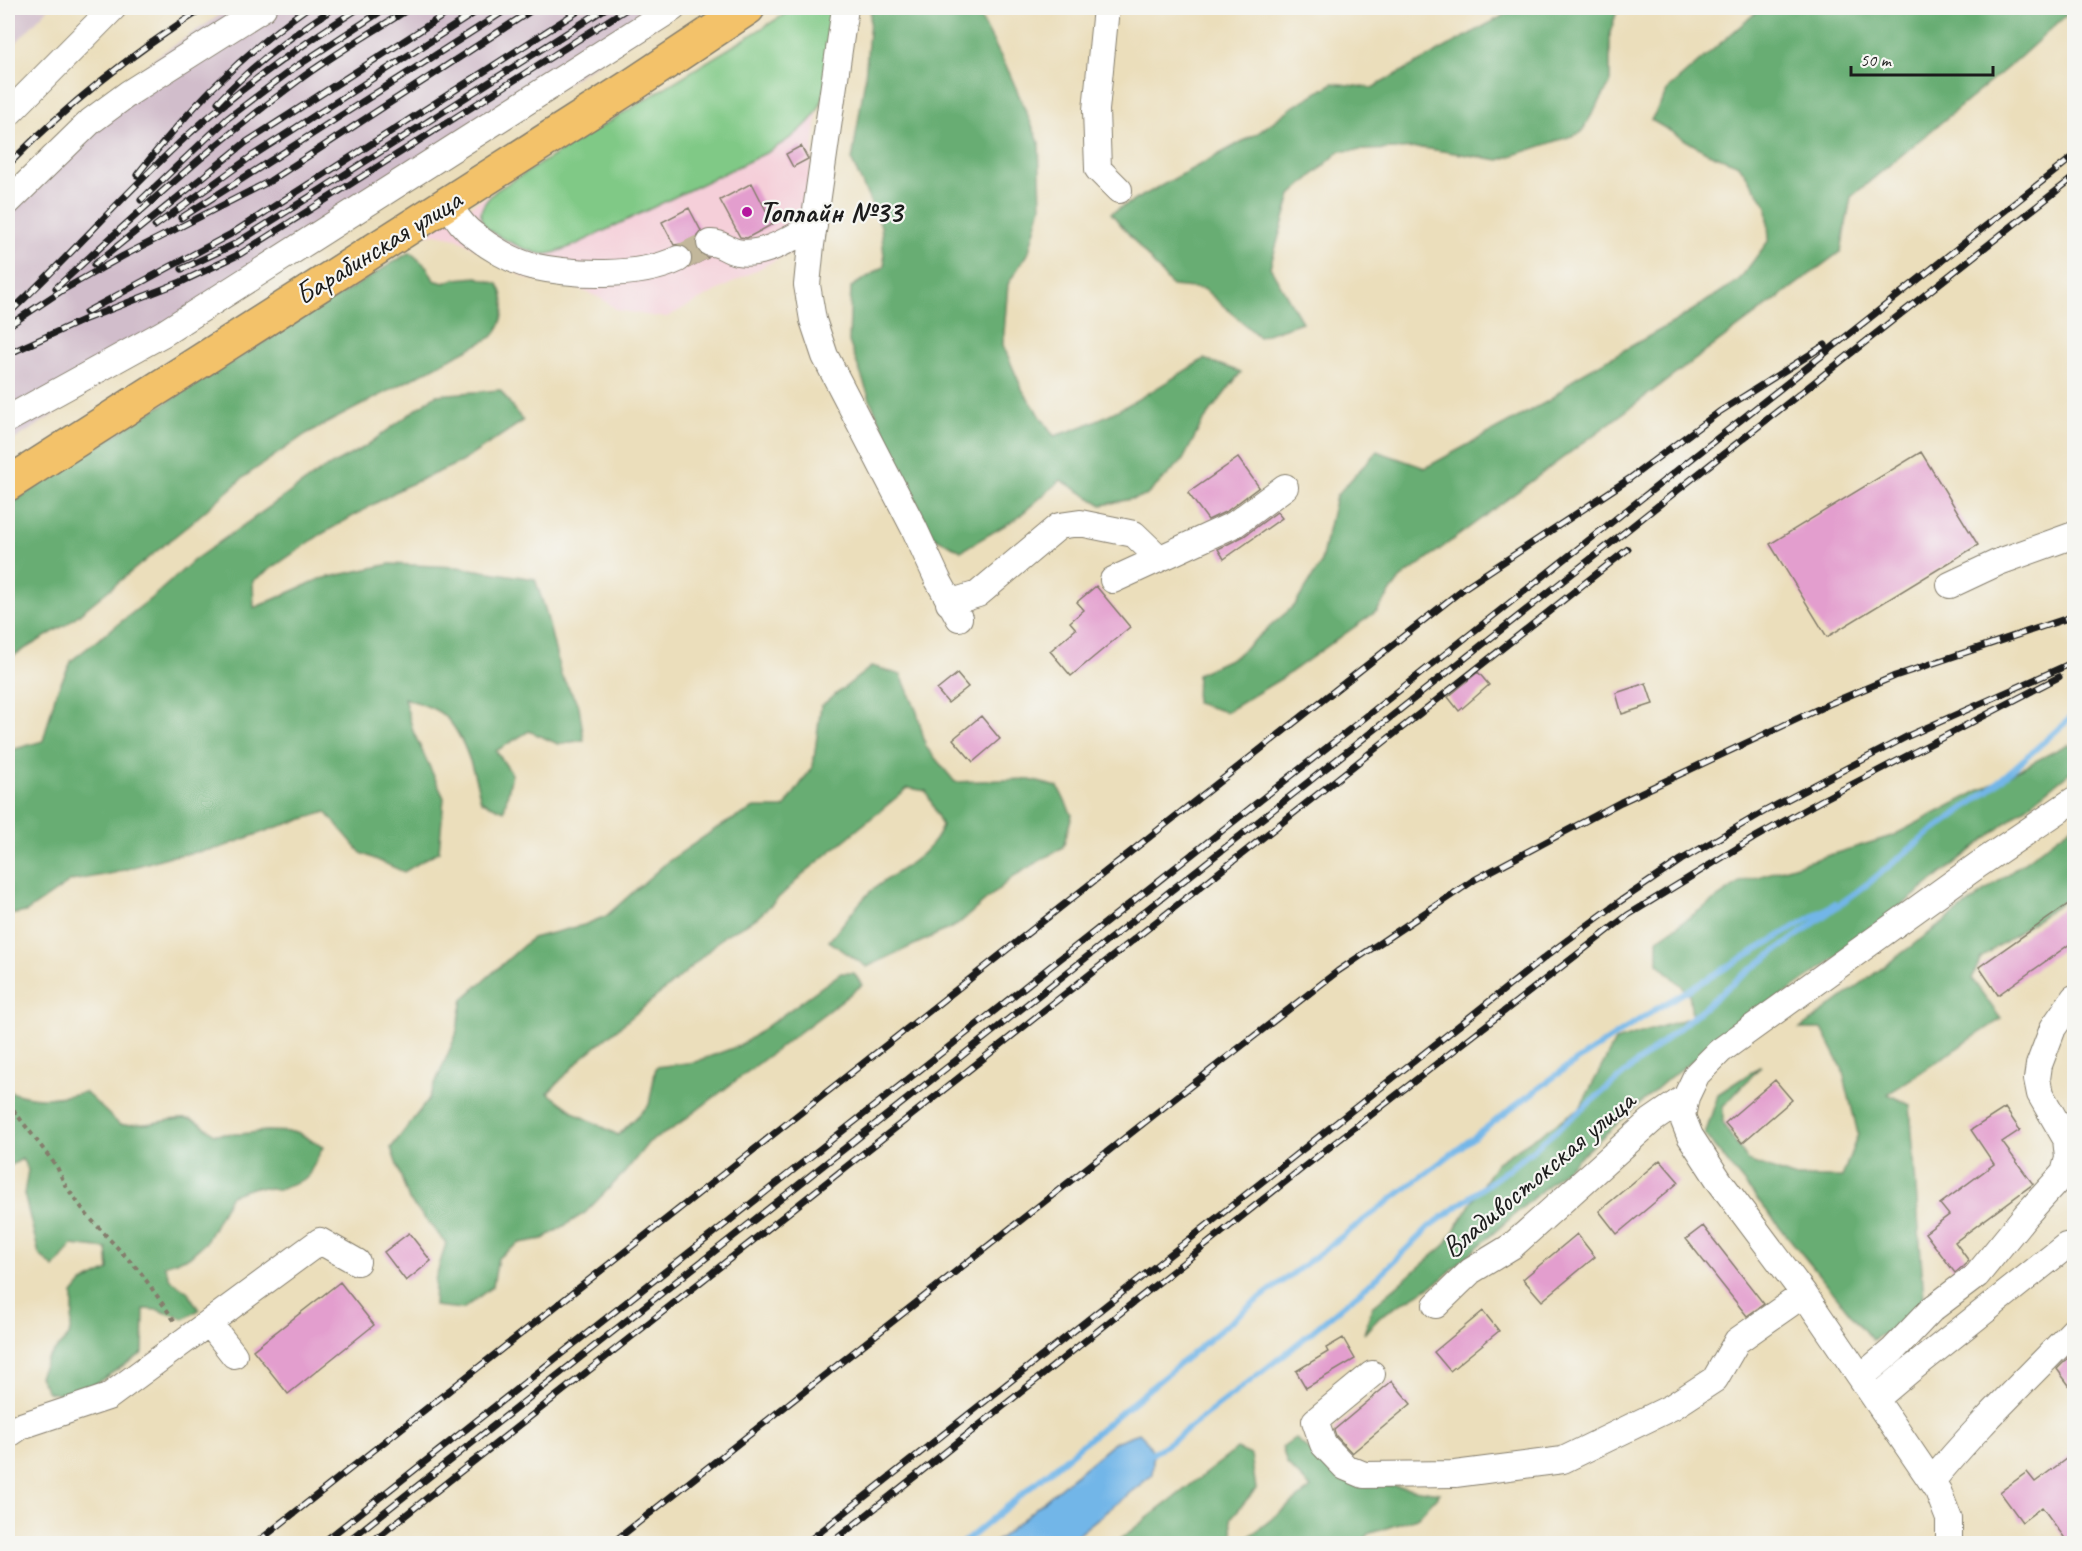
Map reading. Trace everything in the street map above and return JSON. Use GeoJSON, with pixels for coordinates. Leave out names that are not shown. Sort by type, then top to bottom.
{"type":"FeatureCollection","features":[{"type":"Feature","properties":{"kind":"main road","name":"Барабинская улица"},"geometry":{"type":"LineString","coordinates":[[8,484],[634,84],[748,8]]}},
{"type":"Feature","properties":{"kind":"street"},"geometry":{"type":"LineString","coordinates":[[8,114],[113,8]]}},
{"type":"Feature","properties":{"kind":"street"},"geometry":{"type":"LineString","coordinates":[[8,202],[91,122],[110,107],[263,8]]}},
{"type":"Feature","properties":{"kind":"street"},"geometry":{"type":"LineString","coordinates":[[8,419],[164,333],[673,8]]}},
{"type":"Feature","properties":{"kind":"street"},"geometry":{"type":"LineString","coordinates":[[845,8],[807,285],[813,320],[825,356],[954,610],[978,594],[1059,526],[1080,523],[1134,534],[1159,558]]}},
{"type":"Feature","properties":{"kind":"street"},"geometry":{"type":"LineString","coordinates":[[1106,8],[1096,110],[1098,169],[1119,190]]}},
{"type":"Feature","properties":{"kind":"street"},"geometry":{"type":"LineString","coordinates":[[447,202],[458,219],[473,235],[508,256],[529,265],[604,273],[634,271],[668,264],[678,259]]}},
{"type":"Feature","properties":{"kind":"street"},"geometry":{"type":"LineString","coordinates":[[710,243],[718,242],[737,252],[756,252],[774,246],[814,226]]}},
{"type":"Feature","properties":{"kind":"street"},"geometry":{"type":"LineString","coordinates":[[1113,580],[1235,524],[1286,487]]}},
{"type":"Feature","properties":{"kind":"street"},"geometry":{"type":"LineString","coordinates":[[1950,585],[1999,562],[2074,535]]}},
{"type":"Feature","properties":{"kind":"street"},"geometry":{"type":"LineString","coordinates":[[1949,1544],[1949,1519],[1932,1481],[1804,1294],[1720,1182],[1689,1136],[1682,1116],[1686,1097],[1696,1074],[1720,1051],[1978,865],[2074,800]]}},
{"type":"Feature","properties":{"kind":"street"},"geometry":{"type":"LineString","coordinates":[[1861,1377],[1893,1350],[1932,1309],[1977,1275],[2064,1173],[2068,1158],[2066,1139],[2040,1094],[2037,1079],[2038,1065],[2053,1028],[2074,998]]}},
{"type":"Feature","properties":{"kind":"street","name":"Владивостокская улица"},"geometry":{"type":"LineString","coordinates":[[1436,1305],[1471,1271],[1512,1246],[1651,1121],[1686,1097]]}},
{"type":"Feature","properties":{"kind":"street"},"geometry":{"type":"LineString","coordinates":[[8,1435],[21,1426],[108,1397],[320,1241],[357,1262]]}},
{"type":"Feature","properties":{"kind":"street"},"geometry":{"type":"LineString","coordinates":[[1876,1399],[2066,1246],[2074,1245]]}},
{"type":"Feature","properties":{"kind":"street"},"geometry":{"type":"LineString","coordinates":[[1372,1374],[1315,1421],[1323,1444],[1345,1467],[1364,1475],[1455,1474],[1563,1460],[1672,1407],[1715,1379],[1737,1341],[1804,1294]]}},
{"type":"Feature","properties":{"kind":"street"},"geometry":{"type":"LineString","coordinates":[[209,1323],[234,1355]]}},
{"type":"Feature","properties":{"kind":"street"},"geometry":{"type":"LineString","coordinates":[[1932,1481],[1961,1445],[2074,1330]]}},
{"type":"Feature","properties":{"kind":"path"},"geometry":{"type":"LineString","coordinates":[[8,1103],[57,1167],[65,1185],[87,1215],[141,1274],[188,1338]]}},
{"type":"Feature","properties":{"kind":"shaded area"},"geometry":{"type":"Polygon","coordinates":[[[8,8],[49,8],[8,51],[8,8]]]}},
{"type":"Feature","properties":{"kind":"shaded area"},"geometry":{"type":"Polygon","coordinates":[[[231,8],[683,8],[8,444],[8,190],[59,137],[159,55],[231,8]]]}},
{"type":"Feature","properties":{"kind":"shaded area"},"geometry":{"type":"Polygon","coordinates":[[[795,8],[830,8],[800,260],[794,255],[787,254],[667,317],[657,317],[617,310],[602,299],[566,283],[528,279],[457,238],[436,234],[423,235],[795,8]]]}},
{"type":"Feature","properties":{"kind":"green space"},"geometry":{"type":"Polygon","coordinates":[[[795,8],[830,8],[834,11],[827,82],[819,108],[803,127],[787,140],[768,152],[575,245],[555,252],[535,253],[502,238],[486,227],[482,221],[482,207],[497,190],[795,8]]]}},
{"type":"Feature","properties":{"kind":"green space"},"geometry":{"type":"Polygon","coordinates":[[[871,8],[989,8],[981,18],[1009,72],[1039,142],[1041,207],[1029,251],[1008,284],[1003,345],[1023,391],[1054,436],[1113,413],[1204,359],[1241,372],[1202,423],[1183,460],[1146,496],[1102,505],[1061,480],[1016,519],[961,551],[932,536],[871,402],[849,342],[851,287],[885,266],[881,226],[852,161],[865,78],[871,8]]]}},
{"type":"Feature","properties":{"kind":"green space"},"geometry":{"type":"Polygon","coordinates":[[[1517,8],[1618,8],[1610,33],[1610,84],[1581,133],[1499,160],[1423,148],[1340,151],[1291,195],[1270,267],[1302,322],[1259,337],[1204,289],[1172,286],[1111,213],[1258,133],[1294,106],[1333,83],[1372,88],[1517,8]]]}},
{"type":"Feature","properties":{"kind":"green space"},"geometry":{"type":"Polygon","coordinates":[[[1761,8],[2074,8],[2018,59],[1851,197],[1841,251],[1400,579],[1377,611],[1284,677],[1226,712],[1196,703],[1197,674],[1236,656],[1295,605],[1320,565],[1336,496],[1377,451],[1425,468],[1550,400],[1576,377],[1676,321],[1739,280],[1769,240],[1767,206],[1739,165],[1706,152],[1651,120],[1669,88],[1761,8]]]}},
{"type":"Feature","properties":{"kind":"green space"},"geometry":{"type":"Polygon","coordinates":[[[410,252],[427,267],[434,280],[444,283],[455,279],[477,277],[498,284],[503,297],[504,312],[500,325],[492,337],[306,434],[244,477],[67,624],[8,659],[8,505],[146,415],[410,252]]]}},
{"type":"Feature","properties":{"kind":"green space"},"geometry":{"type":"Polygon","coordinates":[[[500,390],[523,421],[461,462],[402,488],[320,535],[253,581],[254,608],[320,579],[390,564],[457,567],[535,579],[546,612],[561,675],[579,706],[584,740],[558,744],[529,731],[496,751],[512,774],[504,811],[481,801],[467,752],[447,719],[435,710],[404,698],[413,731],[444,798],[439,851],[404,872],[361,853],[326,812],[220,848],[167,857],[114,873],[71,881],[26,912],[8,915],[8,751],[43,741],[56,693],[72,660],[154,596],[194,560],[322,470],[363,448],[436,395],[500,390]]]}},
{"type":"Feature","properties":{"kind":"green space"},"geometry":{"type":"Polygon","coordinates":[[[872,666],[901,675],[917,712],[926,747],[955,782],[1026,779],[1058,787],[1072,815],[1063,847],[1014,876],[957,925],[867,967],[829,941],[871,891],[921,855],[937,837],[942,826],[926,791],[908,788],[808,870],[757,918],[725,935],[685,973],[582,1058],[548,1093],[577,1114],[618,1135],[649,1105],[656,1067],[695,1062],[741,1045],[841,973],[854,973],[862,985],[672,1129],[649,1142],[625,1172],[585,1213],[543,1239],[520,1243],[498,1258],[493,1286],[463,1309],[434,1306],[435,1280],[446,1243],[409,1200],[391,1148],[428,1100],[456,1035],[463,999],[532,938],[584,925],[606,916],[666,863],[717,828],[754,808],[784,808],[813,766],[821,706],[872,666]]]}},
{"type":"Feature","properties":{"kind":"green space"},"geometry":{"type":"Polygon","coordinates":[[[2068,744],[2074,748],[2074,769],[1834,959],[1669,1078],[1438,1282],[1380,1316],[1364,1334],[1372,1307],[1445,1245],[1496,1163],[1580,1108],[1615,1041],[1692,1017],[1689,993],[1658,963],[1658,939],[1741,882],[1892,836],[2068,744]]]}},
{"type":"Feature","properties":{"kind":"green space"},"geometry":{"type":"Polygon","coordinates":[[[2074,825],[2074,894],[1981,958],[1972,979],[2001,1019],[1888,1094],[1910,1105],[1924,1298],[1913,1318],[1872,1340],[1705,1135],[1718,1094],[1761,1066],[1723,1107],[1723,1124],[1748,1161],[1793,1177],[1842,1177],[1858,1134],[1842,1068],[1822,1029],[1800,1029],[2074,825]]]}},
{"type":"Feature","properties":{"kind":"green space"},"geometry":{"type":"Polygon","coordinates":[[[8,1091],[37,1098],[85,1092],[120,1125],[185,1119],[198,1122],[214,1134],[297,1132],[323,1147],[307,1178],[277,1190],[255,1187],[231,1195],[206,1242],[189,1257],[164,1265],[170,1279],[188,1292],[199,1310],[184,1319],[158,1310],[144,1309],[143,1353],[75,1397],[48,1392],[39,1376],[47,1359],[69,1336],[73,1314],[73,1294],[82,1283],[109,1270],[107,1249],[72,1245],[54,1268],[39,1254],[24,1194],[28,1170],[22,1159],[8,1167],[8,1091]]]}},
{"type":"Feature","properties":{"kind":"green space"},"geometry":{"type":"Polygon","coordinates":[[[1295,1438],[1343,1478],[1440,1493],[1417,1518],[1368,1534],[1360,1543],[1240,1544],[1311,1488],[1287,1464],[1282,1447],[1295,1438]]]}},
{"type":"Feature","properties":{"kind":"green space"},"geometry":{"type":"Polygon","coordinates":[[[1237,1449],[1251,1455],[1256,1489],[1231,1518],[1234,1543],[1115,1543],[1237,1449]]]}},
{"type":"Feature","properties":{"kind":"water"},"geometry":{"type":"Polygon","coordinates":[[[1139,1433],[1151,1447],[1152,1475],[1067,1543],[994,1543],[1115,1442],[1139,1433]]]}},
{"type":"Feature","properties":{"kind":"building"},"geometry":{"type":"Polygon","coordinates":[[[801,146],[808,159],[793,167],[786,154],[801,146]]]}},
{"type":"Feature","properties":{"kind":"building"},"geometry":{"type":"Polygon","coordinates":[[[752,183],[773,224],[747,238],[740,237],[720,200],[752,183]]]}},
{"type":"Feature","properties":{"kind":"building"},"geometry":{"type":"Polygon","coordinates":[[[689,208],[701,231],[695,242],[697,250],[702,256],[708,258],[690,267],[693,261],[692,253],[681,244],[674,245],[662,222],[689,208]]]}},
{"type":"Feature","properties":{"kind":"building"},"geometry":{"type":"Polygon","coordinates":[[[1921,452],[1978,545],[1827,637],[1770,544],[1921,452]]]}},
{"type":"Feature","properties":{"kind":"building"},"geometry":{"type":"Polygon","coordinates":[[[1238,458],[1259,487],[1227,511],[1208,520],[1188,493],[1238,458]]]}},
{"type":"Feature","properties":{"kind":"building"},"geometry":{"type":"Polygon","coordinates":[[[1277,512],[1282,518],[1224,559],[1218,549],[1244,536],[1277,512]]]}},
{"type":"Feature","properties":{"kind":"building"},"geometry":{"type":"Polygon","coordinates":[[[1096,586],[1130,627],[1071,676],[1050,651],[1076,629],[1070,622],[1084,610],[1077,602],[1096,586]]]}},
{"type":"Feature","properties":{"kind":"building"},"geometry":{"type":"Polygon","coordinates":[[[1478,672],[1489,685],[1459,711],[1448,697],[1478,672]]]}},
{"type":"Feature","properties":{"kind":"building"},"geometry":{"type":"Polygon","coordinates":[[[957,674],[968,687],[948,703],[937,690],[957,674]]]}},
{"type":"Feature","properties":{"kind":"building"},"geometry":{"type":"Polygon","coordinates":[[[1646,683],[1653,704],[1622,714],[1616,693],[1646,683]]]}},
{"type":"Feature","properties":{"kind":"building"},"geometry":{"type":"Polygon","coordinates":[[[981,716],[1000,739],[973,762],[953,739],[981,716]]]}},
{"type":"Feature","properties":{"kind":"building"},"geometry":{"type":"Polygon","coordinates":[[[2074,900],[2074,941],[1998,995],[1979,967],[2074,900]]]}},
{"type":"Feature","properties":{"kind":"building"},"geometry":{"type":"Polygon","coordinates":[[[1775,1080],[1792,1100],[1742,1143],[1725,1123],[1775,1080]]]}},
{"type":"Feature","properties":{"kind":"building"},"geometry":{"type":"Polygon","coordinates":[[[2005,1108],[2020,1130],[2002,1142],[2033,1184],[1955,1242],[1969,1261],[1955,1273],[1925,1233],[1949,1215],[1940,1204],[1994,1164],[1971,1130],[2005,1108]]]}},
{"type":"Feature","properties":{"kind":"building"},"geometry":{"type":"Polygon","coordinates":[[[1660,1160],[1679,1182],[1617,1234],[1599,1211],[1660,1160]]]}},
{"type":"Feature","properties":{"kind":"building"},"geometry":{"type":"Polygon","coordinates":[[[1703,1226],[1764,1304],[1747,1316],[1686,1239],[1703,1226]]]}},
{"type":"Feature","properties":{"kind":"building"},"geometry":{"type":"Polygon","coordinates":[[[409,1233],[431,1261],[406,1281],[384,1252],[409,1233]]]}},
{"type":"Feature","properties":{"kind":"building"},"geometry":{"type":"Polygon","coordinates":[[[1577,1234],[1595,1257],[1542,1301],[1523,1279],[1577,1234]]]}},
{"type":"Feature","properties":{"kind":"building"},"geometry":{"type":"Polygon","coordinates":[[[340,1282],[374,1325],[288,1394],[253,1350],[340,1282]]]}},
{"type":"Feature","properties":{"kind":"building"},"geometry":{"type":"Polygon","coordinates":[[[1483,1311],[1499,1331],[1450,1371],[1434,1352],[1483,1311]]]}},
{"type":"Feature","properties":{"kind":"building"},"geometry":{"type":"Polygon","coordinates":[[[1343,1338],[1355,1359],[1306,1388],[1296,1371],[1328,1352],[1326,1348],[1343,1338]]]}},
{"type":"Feature","properties":{"kind":"building"},"geometry":{"type":"Polygon","coordinates":[[[2074,1352],[2074,1392],[2057,1369],[2074,1352]]]}},
{"type":"Feature","properties":{"kind":"building"},"geometry":{"type":"Polygon","coordinates":[[[1392,1381],[1411,1404],[1352,1453],[1336,1436],[1334,1430],[1392,1381]]]}},
{"type":"Feature","properties":{"kind":"building"},"geometry":{"type":"Polygon","coordinates":[[[2074,1453],[2074,1544],[2069,1544],[2042,1507],[2022,1522],[2000,1492],[2027,1472],[2035,1482],[2074,1453]]]}},
{"type":"Feature","properties":{"kind":"waterway"},"geometry":{"type":"LineString","coordinates":[[1149,1456],[1179,1436],[1286,1353],[1379,1276],[1429,1227],[1522,1159],[1738,979],[1870,882],[1923,838],[1988,791],[2074,715]]}},
{"type":"Feature","properties":{"kind":"waterway"},"geometry":{"type":"LineString","coordinates":[[962,1544],[1247,1308],[1563,1070],[1651,1012],[1834,904]]}},
{"type":"Feature","properties":{"kind":"tunnel"},"geometry":{"type":"LineString","coordinates":[[678,259],[710,243]]}},
{"type":"Feature","properties":{"kind":"railway"},"geometry":{"type":"LineString","coordinates":[[8,165],[53,121],[101,81],[151,43],[204,8]]}},
{"type":"Feature","properties":{"kind":"railway"},"geometry":{"type":"LineString","coordinates":[[137,175],[176,128],[236,65],[307,8]]}},
{"type":"Feature","properties":{"kind":"railway"},"geometry":{"type":"LineString","coordinates":[[218,102],[273,51],[334,8]]}},
{"type":"Feature","properties":{"kind":"railway"},"geometry":{"type":"LineString","coordinates":[[8,314],[142,179],[208,117],[271,68],[359,8]]}},
{"type":"Feature","properties":{"kind":"railway"},"geometry":{"type":"LineString","coordinates":[[141,200],[228,118],[294,68],[386,8]]}},
{"type":"Feature","properties":{"kind":"railway"},"geometry":{"type":"LineString","coordinates":[[56,288],[174,181],[267,104],[326,61],[410,8]]}},
{"type":"Feature","properties":{"kind":"railway"},"geometry":{"type":"LineString","coordinates":[[94,265],[245,143],[455,8]]}},
{"type":"Feature","properties":{"kind":"railway"},"geometry":{"type":"LineString","coordinates":[[155,226],[252,156],[482,8]]}},
{"type":"Feature","properties":{"kind":"railway"},"geometry":{"type":"LineString","coordinates":[[181,218],[509,8]]}},
{"type":"Feature","properties":{"kind":"railway"},"geometry":{"type":"LineString","coordinates":[[8,326],[61,291],[123,256],[270,181],[535,8]]}},
{"type":"Feature","properties":{"kind":"railway"},"geometry":{"type":"LineString","coordinates":[[86,312],[231,234],[583,8]]}},
{"type":"Feature","properties":{"kind":"railway"},"geometry":{"type":"LineString","coordinates":[[182,269],[235,244],[606,8]]}},
{"type":"Feature","properties":{"kind":"railway"},"geometry":{"type":"LineString","coordinates":[[8,354],[83,320],[181,282],[240,254],[628,8]]}},
{"type":"Feature","properties":{"kind":"railway"},"geometry":{"type":"LineString","coordinates":[[321,1544],[2074,156]]}},
{"type":"Feature","properties":{"kind":"railway"},"geometry":{"type":"LineString","coordinates":[[344,1544],[2074,177]]}},
{"type":"Feature","properties":{"kind":"railway"},"geometry":{"type":"LineString","coordinates":[[255,1544],[1467,586],[1629,479],[1719,412],[1825,345]]}},
{"type":"Feature","properties":{"kind":"railway"},"geometry":{"type":"LineString","coordinates":[[369,1544],[1628,549]]}},
{"type":"Feature","properties":{"kind":"railway"},"geometry":{"type":"LineString","coordinates":[[611,1544],[1338,971],[1474,880],[1621,802],[1829,704],[1895,676],[2074,616]]}},
{"type":"Feature","properties":{"kind":"railway"},"geometry":{"type":"LineString","coordinates":[[805,1544],[1558,947],[1619,902],[1681,860],[1765,811],[1908,736],[2074,662]]}},
{"type":"Feature","properties":{"kind":"railway"},"geometry":{"type":"LineString","coordinates":[[830,1544],[1300,1170],[1628,915],[1754,838],[1822,800],[2059,677]]}},
{"type":"Feature","properties":{"kind":"place","name":"Топлайн №33"},"geometry":{"type":"Point","coordinates":[747,212]}}]}
